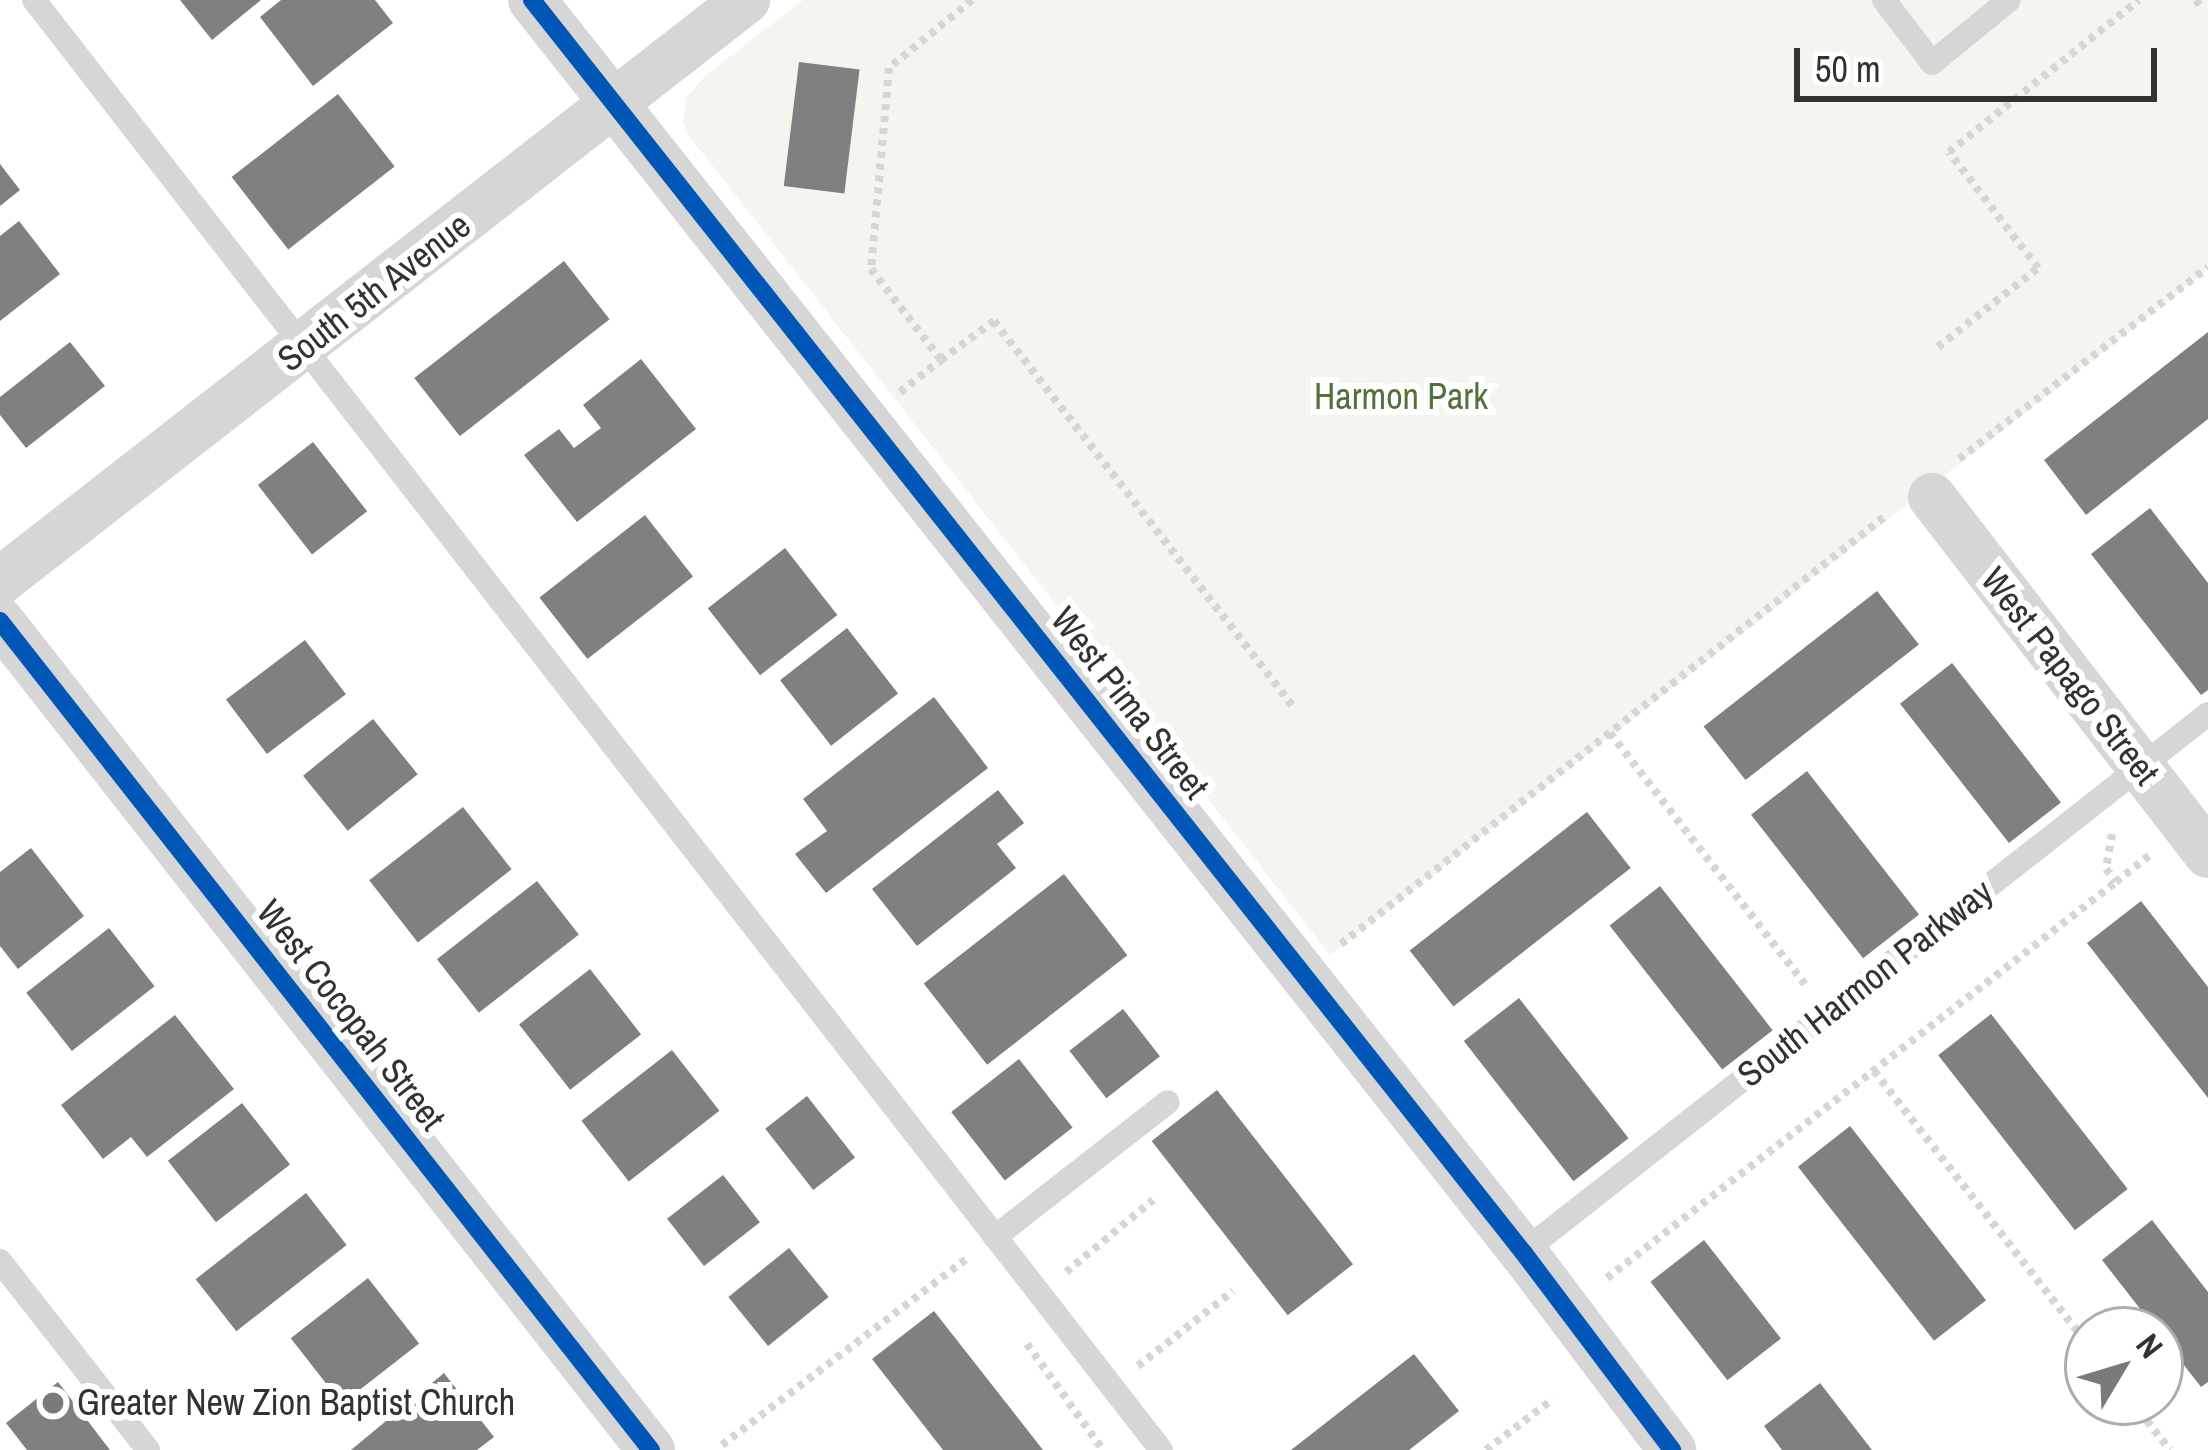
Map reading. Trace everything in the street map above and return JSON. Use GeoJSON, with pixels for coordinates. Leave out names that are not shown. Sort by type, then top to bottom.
{"type":"FeatureCollection","features":[{"type":"Feature","properties":{"kind":"street","name":"West Pima Street"},"geometry":{"type":"LineString","coordinates":[[532,0],[1522,1252],[1672,1450]]}},
{"type":"Feature","properties":{"kind":"street","name":"South 5th Avenue"},"geometry":{"type":"LineString","coordinates":[[0,581],[746,0]]}},
{"type":"Feature","properties":{"kind":"street","name":"West Papago Street"},"geometry":{"type":"LineString","coordinates":[[1926,490],[2208,854]]}},
{"type":"Feature","properties":{"kind":"street","name":"West Cocopah Street"},"geometry":{"type":"LineString","coordinates":[[0,621],[651,1450]]}},
{"type":"Feature","properties":{"kind":"lane"},"geometry":{"type":"LineString","coordinates":[[34,0],[1161,1450]]}},
{"type":"Feature","properties":{"kind":"lane"},"geometry":{"type":"LineString","coordinates":[[1884,0],[1932,63],[2009,0]]}},
{"type":"Feature","properties":{"kind":"lane","name":"South Harmon Parkway"},"geometry":{"type":"LineString","coordinates":[[1522,1252],[2208,714]]}},
{"type":"Feature","properties":{"kind":"lane"},"geometry":{"type":"LineString","coordinates":[[995,1237],[1168,1102]]}},
{"type":"Feature","properties":{"kind":"lane"},"geometry":{"type":"LineString","coordinates":[[0,1261],[148,1450]]}},
{"type":"Feature","properties":{"kind":"path"},"geometry":{"type":"LineString","coordinates":[[972,0],[889,68],[871,269],[941,360],[994,321],[1296,710]]}},
{"type":"Feature","properties":{"kind":"path"},"geometry":{"type":"LineString","coordinates":[[1938,346],[2038,268],[1948,152],[2139,0]]}},
{"type":"Feature","properties":{"kind":"path"},"geometry":{"type":"LineString","coordinates":[[1341,944],[2208,267]]}},
{"type":"Feature","properties":{"kind":"path"},"geometry":{"type":"LineString","coordinates":[[1610,734],[1813,994]]}},
{"type":"Feature","properties":{"kind":"path"},"geometry":{"type":"LineString","coordinates":[[2116,882],[2106,869],[2113,830],[2125,820]]}},
{"type":"Feature","properties":{"kind":"path"},"geometry":{"type":"LineString","coordinates":[[1607,1278],[2151,854]]}},
{"type":"Feature","properties":{"kind":"path"},"geometry":{"type":"LineString","coordinates":[[1874,1071],[2064,1314]]}},
{"type":"Feature","properties":{"kind":"path"},"geometry":{"type":"LineString","coordinates":[[1053,1282],[1154,1200]]}},
{"type":"Feature","properties":{"kind":"path"},"geometry":{"type":"LineString","coordinates":[[722,1445],[964,1256],[978,1276]]}},
{"type":"Feature","properties":{"kind":"path"},"geometry":{"type":"LineString","coordinates":[[1123,1378],[1233,1291]]}},
{"type":"Feature","properties":{"kind":"path"},"geometry":{"type":"LineString","coordinates":[[1020,1334],[1103,1450]]}},
{"type":"Feature","properties":{"kind":"path"},"geometry":{"type":"LineString","coordinates":[[1486,1450],[1552,1399]]}},
{"type":"Feature","properties":{"kind":"path"},"geometry":{"type":"LineString","coordinates":[[2151,1426],[2170,1450]]}},
{"type":"Feature","properties":{"kind":"green space","name":"Harmon Park"},"geometry":{"type":"Polygon","coordinates":[[[803,0],[2208,0],[2208,270],[1330,955],[690,137],[683,122],[686,98],[706,75],[803,0]]]}},
{"type":"Feature","properties":{"kind":"building"},"geometry":{"type":"Polygon","coordinates":[[[180,0],[261,0],[212,40],[180,0]]]}},
{"type":"Feature","properties":{"kind":"building"},"geometry":{"type":"Polygon","coordinates":[[[281,0],[375,0],[393,23],[313,86],[260,17],[281,0]]]}},
{"type":"Feature","properties":{"kind":"building"},"geometry":{"type":"Polygon","coordinates":[[[799,62],[860,69],[844,194],[784,186],[799,62]]]}},
{"type":"Feature","properties":{"kind":"building"},"geometry":{"type":"Polygon","coordinates":[[[338,94],[395,166],[288,250],[232,177],[338,94]]]}},
{"type":"Feature","properties":{"kind":"building"},"geometry":{"type":"Polygon","coordinates":[[[0,164],[20,190],[0,206],[0,164]]]}},
{"type":"Feature","properties":{"kind":"building"},"geometry":{"type":"Polygon","coordinates":[[[19,221],[60,274],[0,321],[0,236],[19,221]]]}},
{"type":"Feature","properties":{"kind":"building"},"geometry":{"type":"Polygon","coordinates":[[[564,261],[610,319],[460,436],[414,378],[564,261]]]}},
{"type":"Feature","properties":{"kind":"building"},"geometry":{"type":"Polygon","coordinates":[[[2208,332],[2208,419],[2086,515],[2044,460],[2208,332]]]}},
{"type":"Feature","properties":{"kind":"building"},"geometry":{"type":"Polygon","coordinates":[[[70,342],[105,386],[26,448],[0,415],[0,397],[70,342]]]}},
{"type":"Feature","properties":{"kind":"building"},"geometry":{"type":"Polygon","coordinates":[[[641,359],[696,429],[577,522],[524,455],[559,429],[574,448],[601,428],[583,405],[641,359]]]}},
{"type":"Feature","properties":{"kind":"building"},"geometry":{"type":"Polygon","coordinates":[[[313,442],[367,511],[312,554],[258,485],[313,442]]]}},
{"type":"Feature","properties":{"kind":"building"},"geometry":{"type":"Polygon","coordinates":[[[2150,508],[2208,583],[2208,690],[2201,695],[2091,554],[2150,508]]]}},
{"type":"Feature","properties":{"kind":"building"},"geometry":{"type":"Polygon","coordinates":[[[645,515],[693,576],[587,659],[539,597],[645,515]]]}},
{"type":"Feature","properties":{"kind":"building"},"geometry":{"type":"Polygon","coordinates":[[[785,548],[837,615],[760,675],[708,608],[785,548]]]}},
{"type":"Feature","properties":{"kind":"building"},"geometry":{"type":"Polygon","coordinates":[[[1877,591],[1919,645],[1746,780],[1704,726],[1877,591]]]}},
{"type":"Feature","properties":{"kind":"building"},"geometry":{"type":"Polygon","coordinates":[[[847,628],[898,693],[831,746],[780,680],[847,628]]]}},
{"type":"Feature","properties":{"kind":"building"},"geometry":{"type":"Polygon","coordinates":[[[305,640],[346,694],[267,754],[226,700],[305,640]]]}},
{"type":"Feature","properties":{"kind":"building"},"geometry":{"type":"Polygon","coordinates":[[[1952,663],[2061,802],[2009,843],[1900,704],[1952,663]]]}},
{"type":"Feature","properties":{"kind":"building"},"geometry":{"type":"Polygon","coordinates":[[[934,697],[988,768],[826,893],[795,854],[827,831],[803,799],[934,697]]]}},
{"type":"Feature","properties":{"kind":"building"},"geometry":{"type":"Polygon","coordinates":[[[373,719],[418,774],[348,831],[303,776],[373,719]]]}},
{"type":"Feature","properties":{"kind":"building"},"geometry":{"type":"Polygon","coordinates":[[[1807,771],[1919,914],[1863,958],[1751,815],[1807,771]]]}},
{"type":"Feature","properties":{"kind":"building"},"geometry":{"type":"Polygon","coordinates":[[[998,790],[1024,823],[997,844],[1016,868],[917,946],[872,889],[998,790]]]}},
{"type":"Feature","properties":{"kind":"building"},"geometry":{"type":"Polygon","coordinates":[[[463,807],[512,869],[418,943],[369,880],[463,807]]]}},
{"type":"Feature","properties":{"kind":"building"},"geometry":{"type":"Polygon","coordinates":[[[1587,812],[1631,868],[1453,1006],[1410,951],[1587,812]]]}},
{"type":"Feature","properties":{"kind":"building"},"geometry":{"type":"Polygon","coordinates":[[[31,848],[84,916],[18,969],[0,946],[0,872],[31,848]]]}},
{"type":"Feature","properties":{"kind":"building"},"geometry":{"type":"Polygon","coordinates":[[[1064,874],[1127,955],[987,1065],[924,984],[1064,874]]]}},
{"type":"Feature","properties":{"kind":"building"},"geometry":{"type":"Polygon","coordinates":[[[537,881],[579,935],[479,1013],[437,959],[537,881]]]}},
{"type":"Feature","properties":{"kind":"building"},"geometry":{"type":"Polygon","coordinates":[[[1660,886],[1773,1030],[1722,1070],[1610,925],[1660,886]]]}},
{"type":"Feature","properties":{"kind":"building"},"geometry":{"type":"Polygon","coordinates":[[[2141,901],[2208,987],[2208,1098],[2087,943],[2141,901]]]}},
{"type":"Feature","properties":{"kind":"building"},"geometry":{"type":"Polygon","coordinates":[[[109,928],[155,986],[72,1051],[26,993],[109,928]]]}},
{"type":"Feature","properties":{"kind":"building"},"geometry":{"type":"Polygon","coordinates":[[[590,969],[641,1034],[570,1090],[519,1024],[590,969]]]}},
{"type":"Feature","properties":{"kind":"building"},"geometry":{"type":"Polygon","coordinates":[[[1519,998],[1629,1138],[1573,1181],[1464,1041],[1519,998]]]}},
{"type":"Feature","properties":{"kind":"building"},"geometry":{"type":"Polygon","coordinates":[[[1123,1009],[1160,1056],[1106,1098],[1069,1051],[1123,1009]]]}},
{"type":"Feature","properties":{"kind":"building"},"geometry":{"type":"Polygon","coordinates":[[[1991,1014],[2128,1189],[2075,1230],[1938,1055],[1991,1014]]]}},
{"type":"Feature","properties":{"kind":"building"},"geometry":{"type":"Polygon","coordinates":[[[175,1015],[234,1089],[147,1157],[131,1137],[103,1159],[61,1105],[175,1015]]]}},
{"type":"Feature","properties":{"kind":"building"},"geometry":{"type":"Polygon","coordinates":[[[672,1050],[719,1111],[629,1181],[581,1121],[672,1050]]]}},
{"type":"Feature","properties":{"kind":"building"},"geometry":{"type":"Polygon","coordinates":[[[1019,1059],[1073,1128],[1005,1181],[951,1112],[1019,1059]]]}},
{"type":"Feature","properties":{"kind":"building"},"geometry":{"type":"Polygon","coordinates":[[[1217,1090],[1353,1264],[1288,1315],[1152,1141],[1217,1090]]]}},
{"type":"Feature","properties":{"kind":"building"},"geometry":{"type":"Polygon","coordinates":[[[807,1096],[855,1157],[813,1190],[765,1129],[807,1096]]]}},
{"type":"Feature","properties":{"kind":"building"},"geometry":{"type":"Polygon","coordinates":[[[242,1103],[290,1164],[216,1222],[168,1161],[242,1103]]]}},
{"type":"Feature","properties":{"kind":"building"},"geometry":{"type":"Polygon","coordinates":[[[1850,1126],[1986,1300],[1934,1341],[1798,1167],[1850,1126]]]}},
{"type":"Feature","properties":{"kind":"building"},"geometry":{"type":"Polygon","coordinates":[[[723,1175],[760,1222],[704,1266],[667,1219],[723,1175]]]}},
{"type":"Feature","properties":{"kind":"building"},"geometry":{"type":"Polygon","coordinates":[[[306,1193],[347,1245],[236,1331],[196,1279],[306,1193]]]}},
{"type":"Feature","properties":{"kind":"building"},"geometry":{"type":"Polygon","coordinates":[[[2152,1220],[2208,1292],[2208,1382],[2201,1387],[2184,1365],[2184,1306],[2138,1306],[2102,1260],[2152,1220]]]}},
{"type":"Feature","properties":{"kind":"building"},"geometry":{"type":"Polygon","coordinates":[[[1704,1240],[1781,1339],[1727,1380],[1650,1282],[1704,1240]]]}},
{"type":"Feature","properties":{"kind":"building"},"geometry":{"type":"Polygon","coordinates":[[[789,1248],[829,1297],[768,1346],[728,1297],[789,1248]]]}},
{"type":"Feature","properties":{"kind":"building"},"geometry":{"type":"Polygon","coordinates":[[[368,1278],[419,1343],[342,1404],[291,1338],[368,1278]]]}},
{"type":"Feature","properties":{"kind":"building"},"geometry":{"type":"Polygon","coordinates":[[[934,1311],[1043,1450],[943,1450],[872,1359],[934,1311]]]}},
{"type":"Feature","properties":{"kind":"building"},"geometry":{"type":"Polygon","coordinates":[[[1414,1354],[1459,1411],[1409,1450],[1291,1450],[1414,1354]]]}},
{"type":"Feature","properties":{"kind":"building"},"geometry":{"type":"Polygon","coordinates":[[[444,1373],[494,1437],[477,1450],[351,1450],[444,1373]]]}},
{"type":"Feature","properties":{"kind":"building","name":"Greater New Zion Baptist Church"},"geometry":{"type":"Polygon","coordinates":[[[58,1382],[110,1450],[27,1450],[6,1423],[58,1382]]]}},
{"type":"Feature","properties":{"kind":"building"},"geometry":{"type":"Polygon","coordinates":[[[1820,1383],[1872,1450],[1782,1450],[1764,1426],[1820,1383]]]}},
{"type":"Feature","properties":{"kind":"cycle path"},"geometry":{"type":"LineString","coordinates":[[532,0],[1523,1252],[1672,1450]]}},
{"type":"Feature","properties":{"kind":"cycle path"},"geometry":{"type":"LineString","coordinates":[[0,621],[651,1450]]}},
{"type":"Feature","properties":{"kind":"place","name":"Greater New Zion Baptist Church"},"geometry":{"type":"Point","coordinates":[53,1403]}}]}
